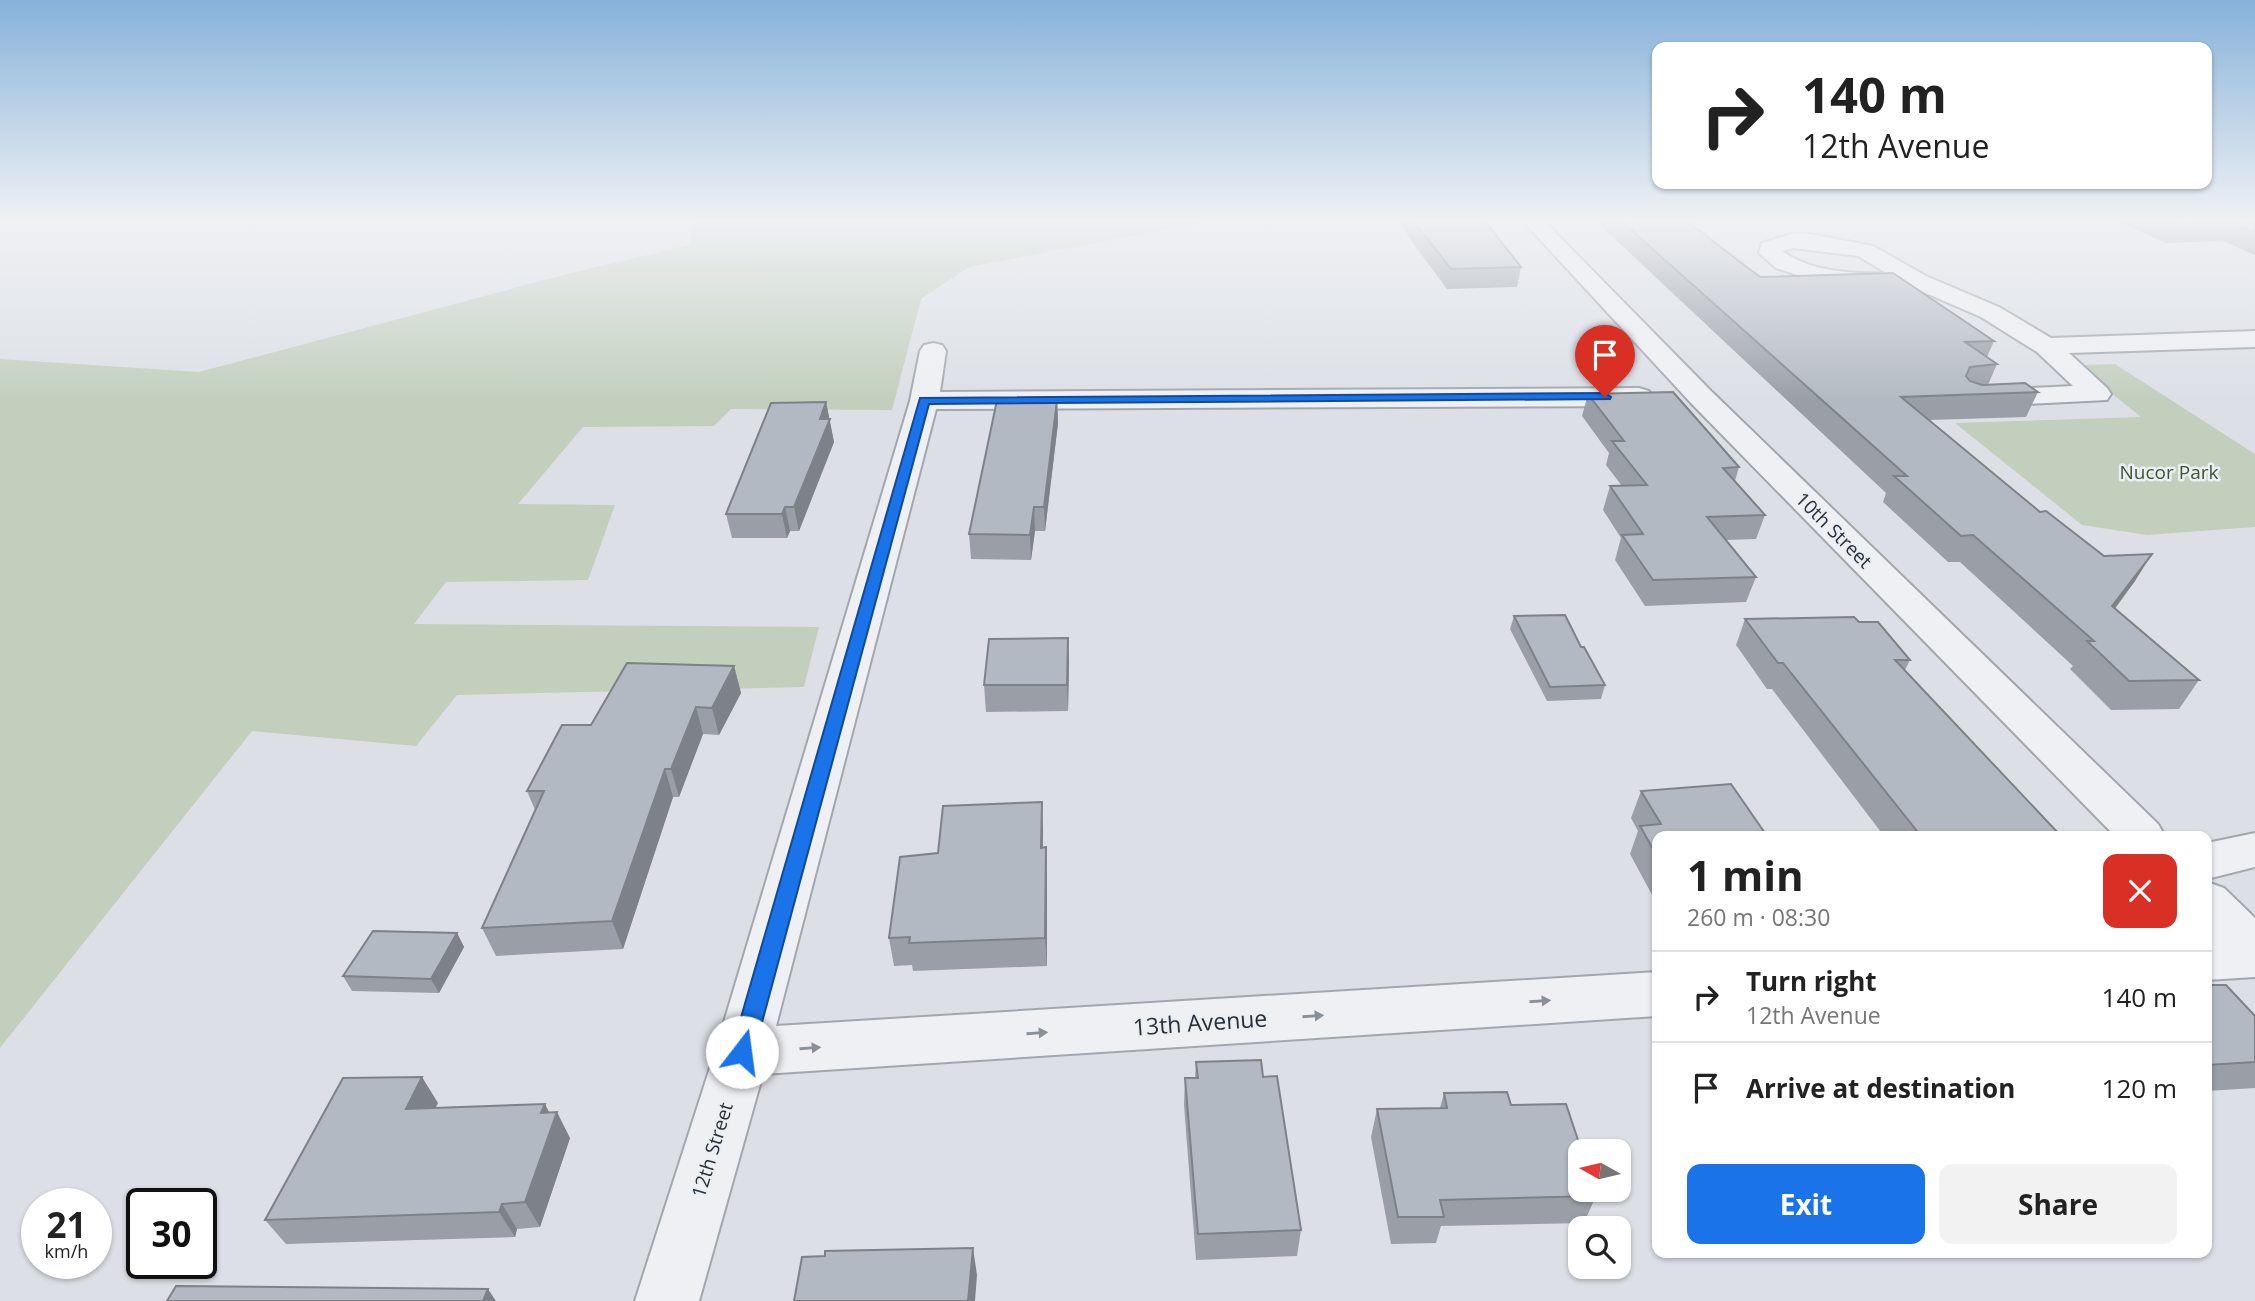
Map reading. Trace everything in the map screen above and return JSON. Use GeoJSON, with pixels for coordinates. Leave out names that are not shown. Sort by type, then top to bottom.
{"type":"FeatureCollection","features":[{"type":"Feature","properties":{"kind":"street","name":"10th Street"},"geometry":{"type":"LineString","coordinates":[[1589,280],[1700,397],[2137,831]]}},
{"type":"Feature","properties":{"kind":"street"},"geometry":{"type":"LineString","coordinates":[[1859,280],[1918,281],[1990,312],[2046,346],[2097,394],[1971,398]]}},
{"type":"Feature","properties":{"kind":"street"},"geometry":{"type":"LineString","coordinates":[[2046,346],[2255,339]]}},
{"type":"Feature","properties":{"kind":"street","name":"12th Street"},"geometry":{"type":"LineString","coordinates":[[667,1301],[742,1052],[924,401],[933,351]]}},
{"type":"Feature","properties":{"kind":"street"},"geometry":{"type":"LineString","coordinates":[[924,401],[1700,397]]}},
{"type":"Feature","properties":{"kind":"street"},"geometry":{"type":"LineString","coordinates":[[2212,860],[2255,850]]}},
{"type":"Feature","properties":{"kind":"street"},"geometry":{"type":"LineString","coordinates":[[2212,906],[2255,950]]}},
{"type":"Feature","properties":{"kind":"street"},"geometry":{"type":"LineString","coordinates":[[2212,959],[2255,956]]}},
{"type":"Feature","properties":{"kind":"street","name":"13th Avenue"},"geometry":{"type":"LineString","coordinates":[[742,1052],[1652,994]]}},
{"type":"Feature","properties":{"kind":"green space"},"geometry":{"type":"Polygon","coordinates":[[[546,280],[950,280],[921,299],[892,410],[731,409],[714,426],[583,427],[518,504],[615,505],[588,580],[446,582],[414,624],[819,627],[804,687],[457,695],[416,746],[252,731],[0,1048],[0,359],[199,372],[546,280]]]}},
{"type":"Feature","properties":{"kind":"green space","name":"Nucor Park"},"geometry":{"type":"Polygon","coordinates":[[[2115,364],[2255,454],[2255,527],[2147,535],[2082,525],[1955,423],[2141,417],[2081,369],[2087,365],[2115,364]]]}},
{"type":"Feature","properties":{"kind":"building"},"geometry":{"type":"Polygon","coordinates":[[[1687,280],[1903,280],[1994,341],[1965,342],[1997,364],[1970,367],[1966,376],[1970,381],[1982,385],[2025,383],[2038,392],[1901,397],[2040,512],[2046,511],[2104,556],[2152,554],[2112,606],[2199,680],[2129,681],[2087,641],[2094,641],[1973,535],[1961,536],[1894,476],[1907,476],[1687,280]]]}},
{"type":"Feature","properties":{"kind":"building"},"geometry":{"type":"Polygon","coordinates":[[[1673,392],[1739,467],[1723,468],[1765,515],[1707,517],[1756,577],[1653,580],[1622,535],[1643,534],[1610,486],[1647,485],[1612,441],[1624,441],[1588,394],[1673,392]]]}},
{"type":"Feature","properties":{"kind":"building"},"geometry":{"type":"Polygon","coordinates":[[[997,400],[1057,400],[1044,507],[1034,507],[1030,535],[969,534],[997,400]]]}},
{"type":"Feature","properties":{"kind":"building"},"geometry":{"type":"Polygon","coordinates":[[[826,402],[820,419],[830,419],[794,507],[785,507],[782,514],[726,514],[771,403],[826,402]]]}},
{"type":"Feature","properties":{"kind":"building"},"geometry":{"type":"Polygon","coordinates":[[[1565,615],[1605,685],[1550,687],[1514,616],[1565,615]]]}},
{"type":"Feature","properties":{"kind":"building"},"geometry":{"type":"Polygon","coordinates":[[[1854,617],[1859,622],[1878,622],[1910,660],[1895,660],[2056,831],[1917,831],[1745,619],[1854,617]]]}},
{"type":"Feature","properties":{"kind":"building"},"geometry":{"type":"Polygon","coordinates":[[[1068,638],[1067,685],[984,685],[989,639],[1068,638]]]}},
{"type":"Feature","properties":{"kind":"building"},"geometry":{"type":"Polygon","coordinates":[[[627,663],[734,666],[712,708],[696,707],[671,769],[665,769],[612,921],[482,928],[544,791],[527,791],[562,725],[591,725],[627,663]]]}},
{"type":"Feature","properties":{"kind":"building"},"geometry":{"type":"Polygon","coordinates":[[[1731,784],[1764,831],[1652,831],[1652,847],[1640,826],[1661,824],[1641,791],[1731,784]]]}},
{"type":"Feature","properties":{"kind":"building"},"geometry":{"type":"Polygon","coordinates":[[[1042,802],[1041,848],[1046,847],[1045,938],[909,943],[910,937],[889,938],[900,857],[938,853],[943,806],[1042,802]]]}},
{"type":"Feature","properties":{"kind":"building"},"geometry":{"type":"Polygon","coordinates":[[[373,931],[457,933],[431,979],[343,976],[373,931]]]}},
{"type":"Feature","properties":{"kind":"building"},"geometry":{"type":"Polygon","coordinates":[[[2212,985],[2226,985],[2255,1016],[2255,1062],[2212,1065],[2212,985]]]}},
{"type":"Feature","properties":{"kind":"building"},"geometry":{"type":"Polygon","coordinates":[[[1261,1060],[1263,1077],[1277,1076],[1301,1230],[1198,1234],[1185,1078],[1198,1078],[1196,1062],[1261,1060]]]}},
{"type":"Feature","properties":{"kind":"building"},"geometry":{"type":"Polygon","coordinates":[[[422,1077],[406,1109],[545,1104],[541,1113],[557,1112],[525,1202],[502,1204],[499,1212],[265,1220],[343,1078],[422,1077]]]}},
{"type":"Feature","properties":{"kind":"building"},"geometry":{"type":"Polygon","coordinates":[[[1507,1092],[1511,1105],[1566,1104],[1578,1139],[1568,1139],[1568,1197],[1440,1200],[1444,1217],[1398,1217],[1377,1109],[1447,1108],[1444,1093],[1507,1092]]]}},
{"type":"Feature","properties":{"kind":"building"},"geometry":{"type":"Polygon","coordinates":[[[973,1248],[968,1301],[794,1301],[802,1257],[825,1256],[825,1251],[973,1248]]]}},
{"type":"Feature","properties":{"kind":"building"},"geometry":{"type":"Polygon","coordinates":[[[176,1286],[488,1289],[483,1301],[167,1301],[176,1286]]]}},
{"type":"Feature","properties":{"kind":"route"},"geometry":{"type":"LineString","coordinates":[[742,1052],[924,401],[1605,397]]}}]}
